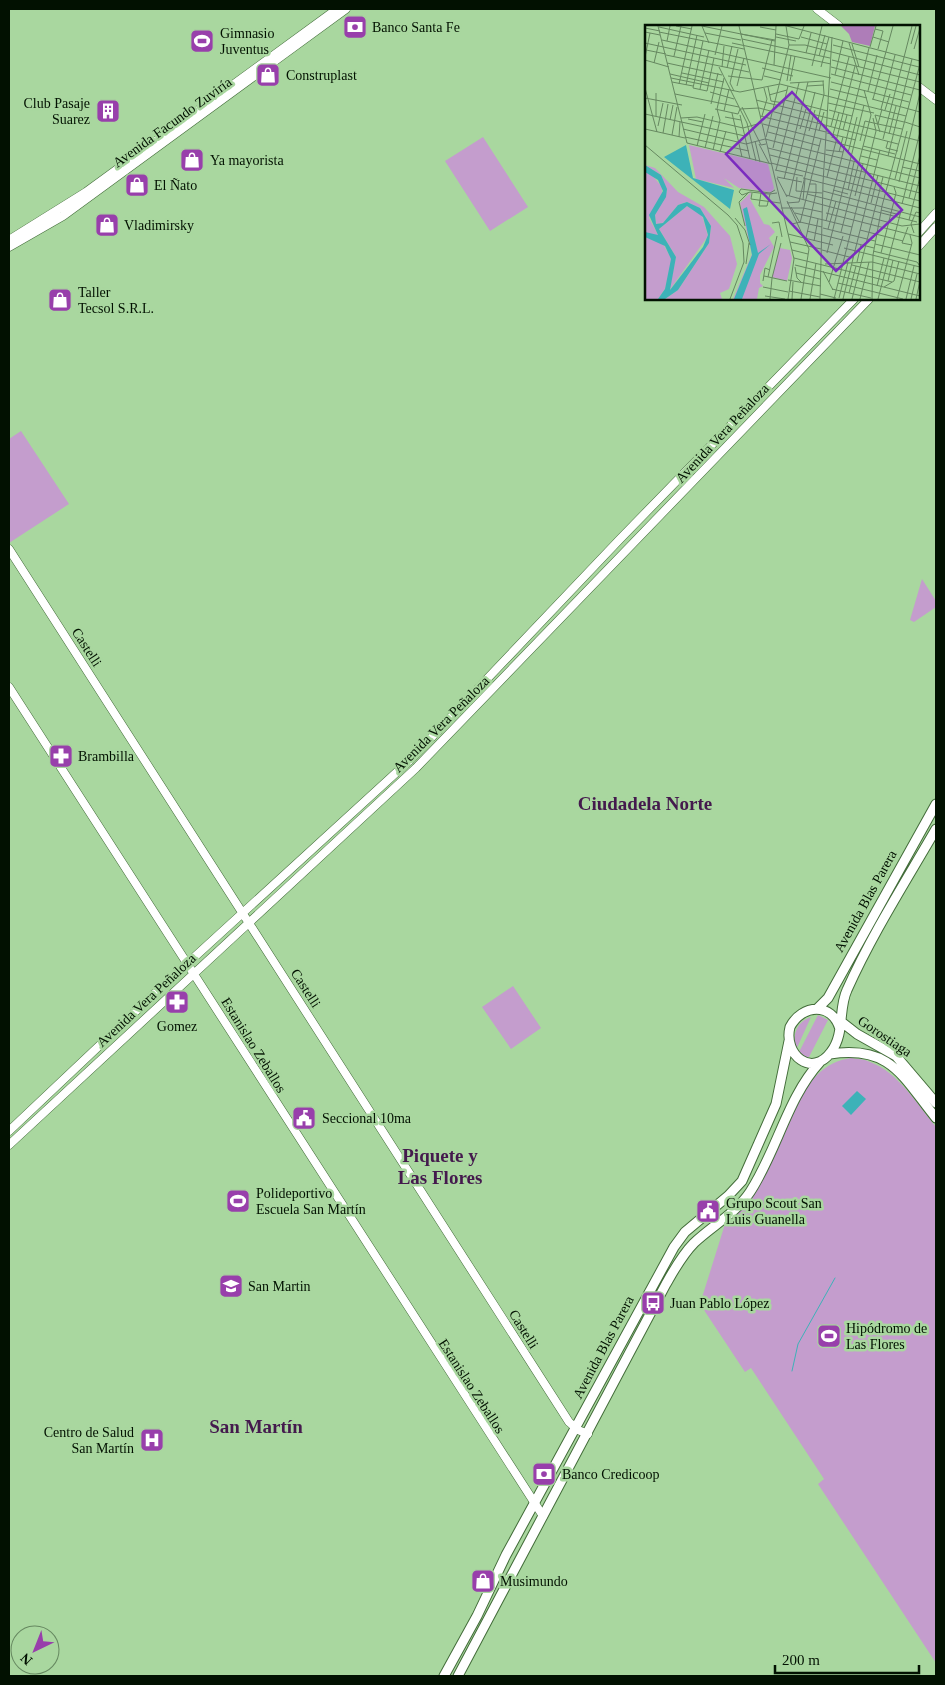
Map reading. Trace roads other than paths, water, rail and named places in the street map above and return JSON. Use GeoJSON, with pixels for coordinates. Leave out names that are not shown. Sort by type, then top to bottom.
{"type":"FeatureCollection","features":[{"type":"Feature","properties":{"kind":"main road","name":"Avenida Facundo Zuviría"},"geometry":{"type":"LineString","coordinates":[[9,240],[86,192],[337,9]]}},
{"type":"Feature","properties":{"kind":"main road","name":"Avenida Facundo Zuviría"},"geometry":{"type":"LineString","coordinates":[[9,248],[71,210],[346,9]]}},
{"type":"Feature","properties":{"kind":"main road"},"geometry":{"type":"LineString","coordinates":[[817,9],[838,25]]}},
{"type":"Feature","properties":{"kind":"main road"},"geometry":{"type":"LineString","coordinates":[[920,88],[936,100]]}},
{"type":"Feature","properties":{"kind":"main road"},"geometry":{"type":"LineString","coordinates":[[920,231],[936,213]]}},
{"type":"Feature","properties":{"kind":"main road"},"geometry":{"type":"LineString","coordinates":[[920,245],[936,227]]}},
{"type":"Feature","properties":{"kind":"main road","name":"Avenida Vera Peñaloza"},"geometry":{"type":"LineString","coordinates":[[9,1131],[187,964],[410,760],[626,533],[853,300]]}},
{"type":"Feature","properties":{"kind":"main road","name":"Avenida Vera Peñaloza"},"geometry":{"type":"LineString","coordinates":[[9,1145],[453,731],[868,300]]}},
{"type":"Feature","properties":{"kind":"main road","name":"Castelli"},"geometry":{"type":"LineString","coordinates":[[9,549],[559,1406],[575,1428],[588,1434]]}},
{"type":"Feature","properties":{"kind":"main road","name":"Estanislao Zeballos"},"geometry":{"type":"LineString","coordinates":[[9,687],[535,1506],[544,1516]]}},
{"type":"Feature","properties":{"kind":"main road","name":"Avenida Blas Parera"},"geometry":{"type":"LineString","coordinates":[[817,1009],[828,998],[936,804]]}},
{"type":"Feature","properties":{"kind":"main road","name":"Avenida Blas Parera"},"geometry":{"type":"LineString","coordinates":[[839,1022],[844,998],[856,970],[936,829]]}},
{"type":"Feature","properties":{"kind":"main road"},"geometry":{"type":"LineString","coordinates":[[817,1009],[804,1012],[794,1021],[788,1034],[793,1052],[799,1059],[808,1063],[820,1062]]}},
{"type":"Feature","properties":{"kind":"main road","name":"Gorostiaga"},"geometry":{"type":"LineString","coordinates":[[817,1009],[828,1012],[857,1034],[896,1056],[936,1102]]}},
{"type":"Feature","properties":{"kind":"main road","name":"Gorostiaga"},"geometry":{"type":"LineString","coordinates":[[820,1062],[830,1054],[837,1041],[839,1022]]}},
{"type":"Feature","properties":{"kind":"main road","name":"Avenida Blas Parera"},"geometry":{"type":"LineString","coordinates":[[444,1676],[477,1616],[506,1555],[535,1506],[575,1428],[674,1247],[685,1232],[728,1196],[742,1181],[776,1104],[789,1041]]}},
{"type":"Feature","properties":{"kind":"main road","name":"Gorostiaga"},"geometry":{"type":"LineString","coordinates":[[830,1054],[856,1052],[870,1054],[886,1061],[900,1072],[936,1118]]}},
{"type":"Feature","properties":{"kind":"main road","name":"Avenida Blas Parera"},"geometry":{"type":"LineString","coordinates":[[458,1676],[676,1267],[691,1247],[731,1212],[748,1194],[761,1173],[805,1081],[820,1062]]}},
{"type":"Feature","properties":{"kind":"water"},"geometry":{"type":"Polygon","coordinates":[[[857,1091],[866,1099],[851,1115],[842,1106],[857,1091]]]}},
{"type":"Feature","properties":{"kind":"waterway"},"geometry":{"type":"LineString","coordinates":[[792,1371],[798,1344],[835,1278]]}},
{"type":"Feature","properties":{"kind":"place","name":"Banco Santa Fe"},"geometry":{"type":"Point","coordinates":[355,27]}},
{"type":"Feature","properties":{"kind":"place","name":"Gimnasio Juventus"},"geometry":{"type":"Point","coordinates":[202,41]}},
{"type":"Feature","properties":{"kind":"place","name":"Construplast"},"geometry":{"type":"Point","coordinates":[268,75]}},
{"type":"Feature","properties":{"kind":"place","name":"Club Pasaje Suarez"},"geometry":{"type":"Point","coordinates":[108,111]}},
{"type":"Feature","properties":{"kind":"place","name":"Ya mayorista"},"geometry":{"type":"Point","coordinates":[192,160]}},
{"type":"Feature","properties":{"kind":"place","name":"El Ñato"},"geometry":{"type":"Point","coordinates":[137,185]}},
{"type":"Feature","properties":{"kind":"place","name":"Vladimirsky"},"geometry":{"type":"Point","coordinates":[107,225]}},
{"type":"Feature","properties":{"kind":"place","name":"Taller Tecsol S.R.L."},"geometry":{"type":"Point","coordinates":[60,300]}},
{"type":"Feature","properties":{"kind":"place","name":"Brambilla"},"geometry":{"type":"Point","coordinates":[61,756]}},
{"type":"Feature","properties":{"kind":"place","name":"Gomez"},"geometry":{"type":"Point","coordinates":[177,1002]}},
{"type":"Feature","properties":{"kind":"place","name":"Seccional 10ma"},"geometry":{"type":"Point","coordinates":[304,1118]}},
{"type":"Feature","properties":{"kind":"place","name":"Polideportivo Escuela San Martín"},"geometry":{"type":"Point","coordinates":[238,1201]}},
{"type":"Feature","properties":{"kind":"place","name":"Grupo Scout San Luis Guanella"},"geometry":{"type":"Point","coordinates":[708,1211]}},
{"type":"Feature","properties":{"kind":"place","name":"San Martin"},"geometry":{"type":"Point","coordinates":[231,1286]}},
{"type":"Feature","properties":{"kind":"place","name":"Juan Pablo López"},"geometry":{"type":"Point","coordinates":[653,1303]}},
{"type":"Feature","properties":{"kind":"place","name":"Hipódromo de Las Flores"},"geometry":{"type":"Point","coordinates":[829,1336]}},
{"type":"Feature","properties":{"kind":"place","name":"Centro de Salud San Martín"},"geometry":{"type":"Point","coordinates":[152,1440]}},
{"type":"Feature","properties":{"kind":"place","name":"Banco Credicoop"},"geometry":{"type":"Point","coordinates":[544,1474]}},
{"type":"Feature","properties":{"kind":"place","name":"Musimundo"},"geometry":{"type":"Point","coordinates":[483,1581]}},
{"type":"Feature","properties":{"kind":"district","name":"Ciudadela Norte"},"geometry":{"type":"Point","coordinates":[645,803]}},
{"type":"Feature","properties":{"kind":"district","name":"Piquete y Las Flores"},"geometry":{"type":"Point","coordinates":[440,1166]}},
{"type":"Feature","properties":{"kind":"district","name":"San Martín"},"geometry":{"type":"Point","coordinates":[256,1426]}}]}
